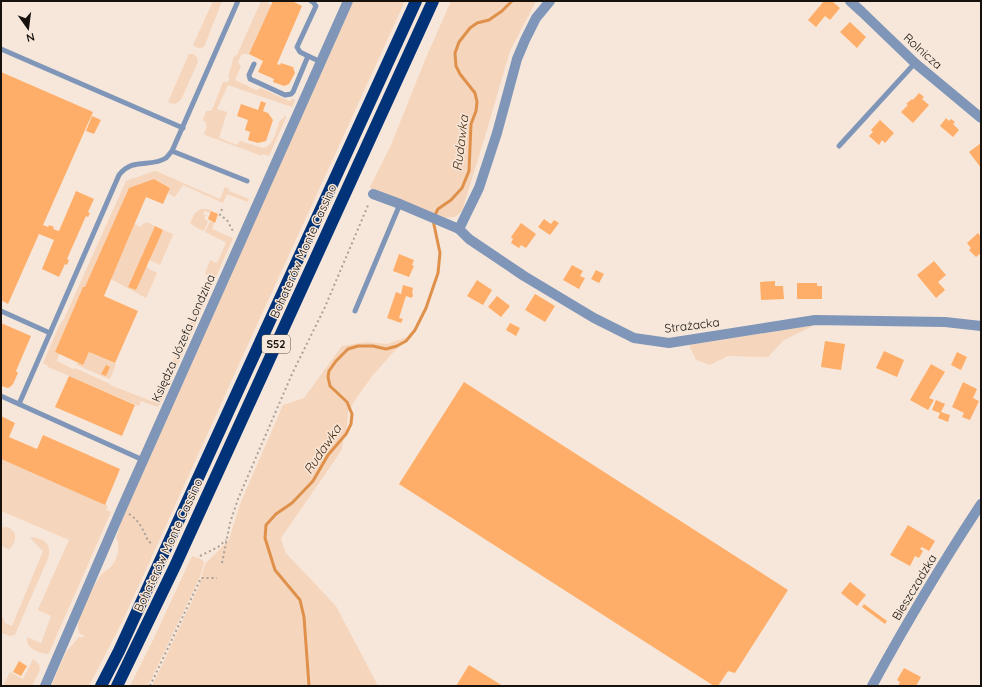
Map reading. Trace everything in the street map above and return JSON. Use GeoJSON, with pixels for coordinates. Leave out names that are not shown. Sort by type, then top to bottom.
{"type":"FeatureCollection","features":[{"type":"Feature","properties":{"kind":"highway","name":"Bohaterów Monte Cassino"},"geometry":{"type":"LineString","coordinates":[[101,686],[119,651],[161,560],[416,1]]}},
{"type":"Feature","properties":{"kind":"highway","name":"Bohaterów Monte Cassino"},"geometry":{"type":"LineString","coordinates":[[117,686],[175,566],[432,1]]}},
{"type":"Feature","properties":{"kind":"street","name":"Księdza Józefa Londzina"},"geometry":{"type":"LineString","coordinates":[[45,686],[143,460],[348,1]]}},
{"type":"Feature","properties":{"kind":"street"},"geometry":{"type":"LineString","coordinates":[[459,229],[479,188],[497,134],[517,59],[536,18],[550,1]]}},
{"type":"Feature","properties":{"kind":"street","name":"Rolnicza"},"geometry":{"type":"LineString","coordinates":[[850,1],[915,63],[981,118]]}},
{"type":"Feature","properties":{"kind":"street","name":"Strażacka"},"geometry":{"type":"LineString","coordinates":[[373,194],[459,229],[469,239],[524,276],[594,318],[634,338],[669,343],[815,320],[945,322],[981,326]]}},
{"type":"Feature","properties":{"kind":"street","name":"Bieszczadzka"},"geometry":{"type":"LineString","coordinates":[[872,686],[898,638],[981,504]]}},
{"type":"Feature","properties":{"kind":"lane"},"geometry":{"type":"LineString","coordinates":[[19,404],[118,174],[123,169],[138,163],[157,161],[165,158],[172,151],[238,1]]}},
{"type":"Feature","properties":{"kind":"lane"},"geometry":{"type":"LineString","coordinates":[[311,1],[316,6],[297,47],[300,52],[321,62]]}},
{"type":"Feature","properties":{"kind":"lane"},"geometry":{"type":"LineString","coordinates":[[1,49],[183,128]]}},
{"type":"Feature","properties":{"kind":"lane"},"geometry":{"type":"LineString","coordinates":[[254,64],[249,75],[250,79],[285,95],[289,95],[293,92],[308,56]]}},
{"type":"Feature","properties":{"kind":"lane"},"geometry":{"type":"LineString","coordinates":[[839,146],[915,63]]}},
{"type":"Feature","properties":{"kind":"lane"},"geometry":{"type":"LineString","coordinates":[[172,151],[247,181]]}},
{"type":"Feature","properties":{"kind":"lane"},"geometry":{"type":"LineString","coordinates":[[355,311],[400,204]]}},
{"type":"Feature","properties":{"kind":"lane"},"geometry":{"type":"LineString","coordinates":[[1,310],[50,333]]}},
{"type":"Feature","properties":{"kind":"lane"},"geometry":{"type":"LineString","coordinates":[[1,396],[143,460]]}},
{"type":"Feature","properties":{"kind":"path"},"geometry":{"type":"LineString","coordinates":[[222,563],[230,523],[238,499],[292,374],[325,307],[373,194]]}},
{"type":"Feature","properties":{"kind":"path"},"geometry":{"type":"LineString","coordinates":[[121,510],[135,517],[151,544]]}},
{"type":"Feature","properties":{"kind":"path"},"geometry":{"type":"LineString","coordinates":[[200,556],[218,547],[227,539]]}},
{"type":"Feature","properties":{"kind":"path"},"geometry":{"type":"LineString","coordinates":[[150,686],[201,578],[216,578]]}},
{"type":"Feature","properties":{"kind":"shaded area"},"geometry":{"type":"Polygon","coordinates":[[[213,1],[222,1],[204,47],[197,47],[193,45],[213,1]]]}},
{"type":"Feature","properties":{"kind":"shaded area"},"geometry":{"type":"Polygon","coordinates":[[[261,1],[265,1],[272,5],[249,54],[242,54],[238,62],[241,66],[235,80],[256,90],[261,88],[289,101],[293,99],[295,100],[292,107],[228,85],[217,109],[227,112],[219,138],[237,145],[240,141],[263,148],[270,144],[276,133],[280,120],[286,116],[269,156],[263,154],[262,156],[205,135],[204,133],[207,127],[203,120],[206,111],[212,110],[223,82],[228,82],[230,78],[228,77],[234,56],[237,55],[261,1]]]}},
{"type":"Feature","properties":{"kind":"shaded area"},"geometry":{"type":"Polygon","coordinates":[[[352,1],[405,1],[123,620],[89,686],[51,686],[66,652],[79,637],[84,637],[79,633],[78,625],[84,606],[98,579],[114,564],[118,549],[118,541],[116,539],[123,515],[352,1]]]}},
{"type":"Feature","properties":{"kind":"shaded area"},"geometry":{"type":"Polygon","coordinates":[[[451,1],[536,1],[510,51],[462,211],[455,217],[443,218],[372,190],[370,187],[391,145],[425,60],[451,1]]]}},
{"type":"Feature","properties":{"kind":"shaded area"},"geometry":{"type":"Polygon","coordinates":[[[189,54],[193,54],[197,57],[198,62],[181,100],[175,104],[172,104],[168,102],[189,54]]]}},
{"type":"Feature","properties":{"kind":"shaded area"},"geometry":{"type":"Polygon","coordinates":[[[154,171],[220,199],[225,187],[229,189],[229,191],[249,199],[248,202],[227,194],[223,203],[183,185],[174,197],[168,193],[170,187],[154,179],[85,287],[83,287],[55,352],[59,354],[57,361],[110,385],[154,402],[211,277],[205,274],[210,260],[217,263],[226,243],[205,232],[210,221],[214,223],[212,229],[233,238],[158,407],[141,401],[139,406],[48,367],[43,363],[126,181],[154,171]]]}},
{"type":"Feature","properties":{"kind":"shaded area"},"geometry":{"type":"Polygon","coordinates":[[[201,209],[211,210],[210,213],[205,211],[203,214],[206,215],[204,219],[208,221],[204,231],[190,223],[195,213],[201,209]]]}},
{"type":"Feature","properties":{"kind":"shaded area"},"geometry":{"type":"Polygon","coordinates":[[[147,222],[155,226],[128,286],[136,290],[146,267],[157,273],[146,298],[111,279],[135,224],[140,227],[147,222]]]}},
{"type":"Feature","properties":{"kind":"shaded area"},"geometry":{"type":"Polygon","coordinates":[[[163,230],[173,235],[160,265],[149,260],[163,230]]]}},
{"type":"Feature","properties":{"kind":"shaded area"},"geometry":{"type":"Polygon","coordinates":[[[815,325],[784,340],[768,357],[728,356],[710,365],[696,360],[689,345],[815,325]]]}},
{"type":"Feature","properties":{"kind":"shaded area"},"geometry":{"type":"Polygon","coordinates":[[[407,337],[373,375],[357,397],[348,412],[347,425],[341,451],[281,538],[285,552],[336,606],[378,686],[152,686],[199,586],[205,564],[229,540],[240,504],[283,405],[304,398],[342,346],[366,342],[387,344],[407,337]]]}},
{"type":"Feature","properties":{"kind":"shaded area"},"geometry":{"type":"Polygon","coordinates":[[[89,352],[116,364],[110,379],[77,365],[78,362],[83,364],[89,352]]]}},
{"type":"Feature","properties":{"kind":"shaded area"},"geometry":{"type":"Polygon","coordinates":[[[1,459],[108,506],[106,510],[111,512],[48,654],[31,648],[27,637],[41,643],[51,616],[38,609],[69,540],[1,511],[1,459]]]}},
{"type":"Feature","properties":{"kind":"shaded area"},"geometry":{"type":"Polygon","coordinates":[[[5,527],[11,529],[15,534],[13,545],[9,550],[1,545],[1,528],[5,527]]]}},
{"type":"Feature","properties":{"kind":"shaded area"},"geometry":{"type":"Polygon","coordinates":[[[34,537],[41,539],[48,545],[49,556],[15,635],[10,636],[1,633],[1,617],[5,623],[12,626],[43,551],[30,538],[34,537]]]}},
{"type":"Feature","properties":{"kind":"shaded area"},"geometry":{"type":"Polygon","coordinates":[[[192,556],[201,559],[204,562],[200,577],[148,686],[130,686],[154,638],[192,556]]]}},
{"type":"Feature","properties":{"kind":"shaded area"},"geometry":{"type":"Polygon","coordinates":[[[33,659],[39,664],[40,670],[32,686],[3,686],[10,672],[23,679],[33,659]]]}},
{"type":"Feature","properties":{"kind":"building"},"geometry":{"type":"Polygon","coordinates":[[[273,1],[294,1],[302,6],[277,64],[280,65],[281,63],[293,67],[295,73],[289,84],[284,86],[273,82],[274,79],[258,72],[263,61],[249,54],[273,1]]]}},
{"type":"Feature","properties":{"kind":"building"},"geometry":{"type":"Polygon","coordinates":[[[824,1],[832,1],[840,8],[830,20],[825,16],[816,27],[808,20],[824,1]]]}},
{"type":"Feature","properties":{"kind":"building"},"geometry":{"type":"Polygon","coordinates":[[[850,22],[866,37],[857,48],[840,32],[850,22]]]}},
{"type":"Feature","properties":{"kind":"building"},"geometry":{"type":"Polygon","coordinates":[[[1,72],[93,112],[43,225],[48,227],[49,225],[54,227],[53,229],[59,231],[76,191],[94,199],[88,212],[90,213],[88,217],[86,216],[67,259],[69,260],[67,265],[65,264],[59,277],[42,269],[54,240],[39,234],[8,304],[1,300],[1,72]]]}},
{"type":"Feature","properties":{"kind":"building"},"geometry":{"type":"Polygon","coordinates":[[[919,93],[924,97],[922,99],[929,105],[913,123],[901,112],[908,105],[906,104],[912,99],[913,100],[919,93]]]}},
{"type":"Feature","properties":{"kind":"building"},"geometry":{"type":"Polygon","coordinates":[[[261,101],[266,103],[263,111],[268,113],[273,120],[266,141],[258,143],[248,140],[250,132],[245,130],[248,120],[237,116],[241,104],[258,110],[261,101]]]}},
{"type":"Feature","properties":{"kind":"building"},"geometry":{"type":"Polygon","coordinates":[[[92,116],[101,120],[94,134],[86,131],[92,116]]]}},
{"type":"Feature","properties":{"kind":"building"},"geometry":{"type":"Polygon","coordinates":[[[946,118],[949,121],[951,119],[955,122],[953,124],[959,130],[953,137],[940,126],[946,118]]]}},
{"type":"Feature","properties":{"kind":"building"},"geometry":{"type":"Polygon","coordinates":[[[880,120],[894,133],[885,143],[882,140],[879,145],[869,136],[873,132],[871,130],[880,120]]]}},
{"type":"Feature","properties":{"kind":"building"},"geometry":{"type":"Polygon","coordinates":[[[981,143],[981,168],[969,152],[981,143]]]}},
{"type":"Feature","properties":{"kind":"building"},"geometry":{"type":"Polygon","coordinates":[[[154,179],[170,188],[163,204],[146,197],[104,296],[138,311],[115,363],[89,352],[83,365],[55,352],[83,287],[85,287],[129,188],[154,179]]]}},
{"type":"Feature","properties":{"kind":"building"},"geometry":{"type":"Polygon","coordinates":[[[211,211],[218,214],[215,223],[208,219],[211,211]]]}},
{"type":"Feature","properties":{"kind":"building"},"geometry":{"type":"Polygon","coordinates":[[[544,219],[551,224],[554,220],[559,223],[550,235],[538,227],[544,219]]]}},
{"type":"Feature","properties":{"kind":"building"},"geometry":{"type":"Polygon","coordinates":[[[521,223],[536,234],[526,248],[521,245],[519,248],[511,243],[513,239],[511,237],[521,223]]]}},
{"type":"Feature","properties":{"kind":"building"},"geometry":{"type":"Polygon","coordinates":[[[155,226],[163,230],[136,290],[128,287],[155,226]]]}},
{"type":"Feature","properties":{"kind":"building"},"geometry":{"type":"Polygon","coordinates":[[[978,233],[981,237],[981,253],[976,257],[969,250],[971,248],[967,243],[978,233]]]}},
{"type":"Feature","properties":{"kind":"building"},"geometry":{"type":"Polygon","coordinates":[[[399,254],[414,260],[412,265],[414,266],[409,277],[393,271],[399,254]]]}},
{"type":"Feature","properties":{"kind":"building"},"geometry":{"type":"Polygon","coordinates":[[[934,261],[946,275],[938,282],[945,290],[936,298],[917,275],[934,261]]]}},
{"type":"Feature","properties":{"kind":"building"},"geometry":{"type":"Polygon","coordinates":[[[572,265],[583,271],[580,276],[585,278],[579,289],[563,280],[572,265]]]}},
{"type":"Feature","properties":{"kind":"building"},"geometry":{"type":"Polygon","coordinates":[[[596,270],[604,274],[599,283],[591,279],[596,270]]]}},
{"type":"Feature","properties":{"kind":"building"},"geometry":{"type":"Polygon","coordinates":[[[477,280],[492,290],[483,305],[467,296],[477,280]]]}},
{"type":"Feature","properties":{"kind":"building"},"geometry":{"type":"Polygon","coordinates":[[[775,281],[775,286],[783,286],[784,299],[761,300],[760,282],[775,281]]]}},
{"type":"Feature","properties":{"kind":"building"},"geometry":{"type":"Polygon","coordinates":[[[797,283],[817,283],[817,286],[822,286],[822,299],[797,299],[797,283]]]}},
{"type":"Feature","properties":{"kind":"building"},"geometry":{"type":"Polygon","coordinates":[[[403,285],[413,288],[413,294],[412,298],[406,296],[399,318],[403,319],[401,323],[387,318],[396,292],[401,294],[403,285]]]}},
{"type":"Feature","properties":{"kind":"building"},"geometry":{"type":"Polygon","coordinates":[[[535,294],[555,306],[545,322],[525,310],[535,294]]]}},
{"type":"Feature","properties":{"kind":"building"},"geometry":{"type":"Polygon","coordinates":[[[497,296],[510,306],[501,317],[488,307],[497,296]]]}},
{"type":"Feature","properties":{"kind":"building"},"geometry":{"type":"Polygon","coordinates":[[[1,323],[31,336],[16,371],[18,373],[13,384],[8,388],[1,386],[1,323]]]}},
{"type":"Feature","properties":{"kind":"building"},"geometry":{"type":"Polygon","coordinates":[[[510,323],[520,328],[516,336],[506,330],[510,323]]]}},
{"type":"Feature","properties":{"kind":"building"},"geometry":{"type":"Polygon","coordinates":[[[825,341],[845,344],[841,370],[821,367],[825,341]]]}},
{"type":"Feature","properties":{"kind":"building"},"geometry":{"type":"Polygon","coordinates":[[[884,351],[904,360],[897,377],[876,368],[884,351]]]}},
{"type":"Feature","properties":{"kind":"building"},"geometry":{"type":"Polygon","coordinates":[[[957,352],[967,357],[961,370],[951,365],[957,352]]]}},
{"type":"Feature","properties":{"kind":"building"},"geometry":{"type":"Polygon","coordinates":[[[931,364],[945,372],[929,398],[934,400],[928,410],[910,400],[931,364]]]}},
{"type":"Feature","properties":{"kind":"building"},"geometry":{"type":"Polygon","coordinates":[[[106,365],[110,367],[106,376],[101,374],[106,365]]]}},
{"type":"Feature","properties":{"kind":"building"},"geometry":{"type":"Polygon","coordinates":[[[69,376],[135,405],[122,436],[55,407],[69,376]]]}},
{"type":"Feature","properties":{"kind":"building"},"geometry":{"type":"Polygon","coordinates":[[[464,382],[788,590],[735,673],[728,671],[718,686],[714,686],[399,484],[464,382]]]}},
{"type":"Feature","properties":{"kind":"building"},"geometry":{"type":"Polygon","coordinates":[[[963,382],[977,389],[973,398],[979,401],[970,420],[962,417],[964,413],[952,407],[963,382]]]}},
{"type":"Feature","properties":{"kind":"building"},"geometry":{"type":"Polygon","coordinates":[[[936,400],[945,404],[941,412],[950,415],[948,422],[938,418],[940,413],[932,410],[936,400]]]}},
{"type":"Feature","properties":{"kind":"building"},"geometry":{"type":"Polygon","coordinates":[[[1,416],[15,423],[9,437],[37,449],[43,435],[120,469],[105,505],[1,459],[1,416]]]}},
{"type":"Feature","properties":{"kind":"building"},"geometry":{"type":"Polygon","coordinates":[[[908,525],[935,541],[929,551],[922,547],[920,549],[923,551],[919,558],[915,556],[910,566],[890,555],[908,525]]]}},
{"type":"Feature","properties":{"kind":"building"},"geometry":{"type":"Polygon","coordinates":[[[850,582],[866,595],[857,606],[841,593],[850,582]]]}},
{"type":"Feature","properties":{"kind":"building"},"geometry":{"type":"Polygon","coordinates":[[[864,604],[887,621],[885,624],[862,607],[864,604]]]}},
{"type":"Feature","properties":{"kind":"building"},"geometry":{"type":"Polygon","coordinates":[[[19,661],[27,666],[21,676],[13,672],[19,661]]]}},
{"type":"Feature","properties":{"kind":"building"},"geometry":{"type":"Polygon","coordinates":[[[469,665],[503,686],[456,686],[469,665]]]}},
{"type":"Feature","properties":{"kind":"building"},"geometry":{"type":"Polygon","coordinates":[[[904,668],[921,677],[916,686],[898,686],[900,682],[897,680],[904,668]]]}},
{"type":"Feature","properties":{"kind":"waterway","name":"Rudawka"},"geometry":{"type":"LineString","coordinates":[[435,215],[438,209],[451,200],[462,188],[469,171],[471,124],[476,111],[477,102],[475,93],[460,74],[456,66],[455,53],[459,42],[470,28],[477,23],[489,20],[502,11],[512,1]]}},
{"type":"Feature","properties":{"kind":"waterway","name":"Rudawka"},"geometry":{"type":"LineString","coordinates":[[309,686],[304,617],[300,600],[275,570],[265,538],[266,525],[276,514],[292,503],[313,481],[328,455],[346,434],[351,424],[352,414],[347,402],[330,386],[328,377],[329,371],[336,361],[348,349],[358,346],[373,346],[386,349],[397,346],[406,341],[415,330],[426,308],[438,273],[440,253],[433,220]]}}]}
